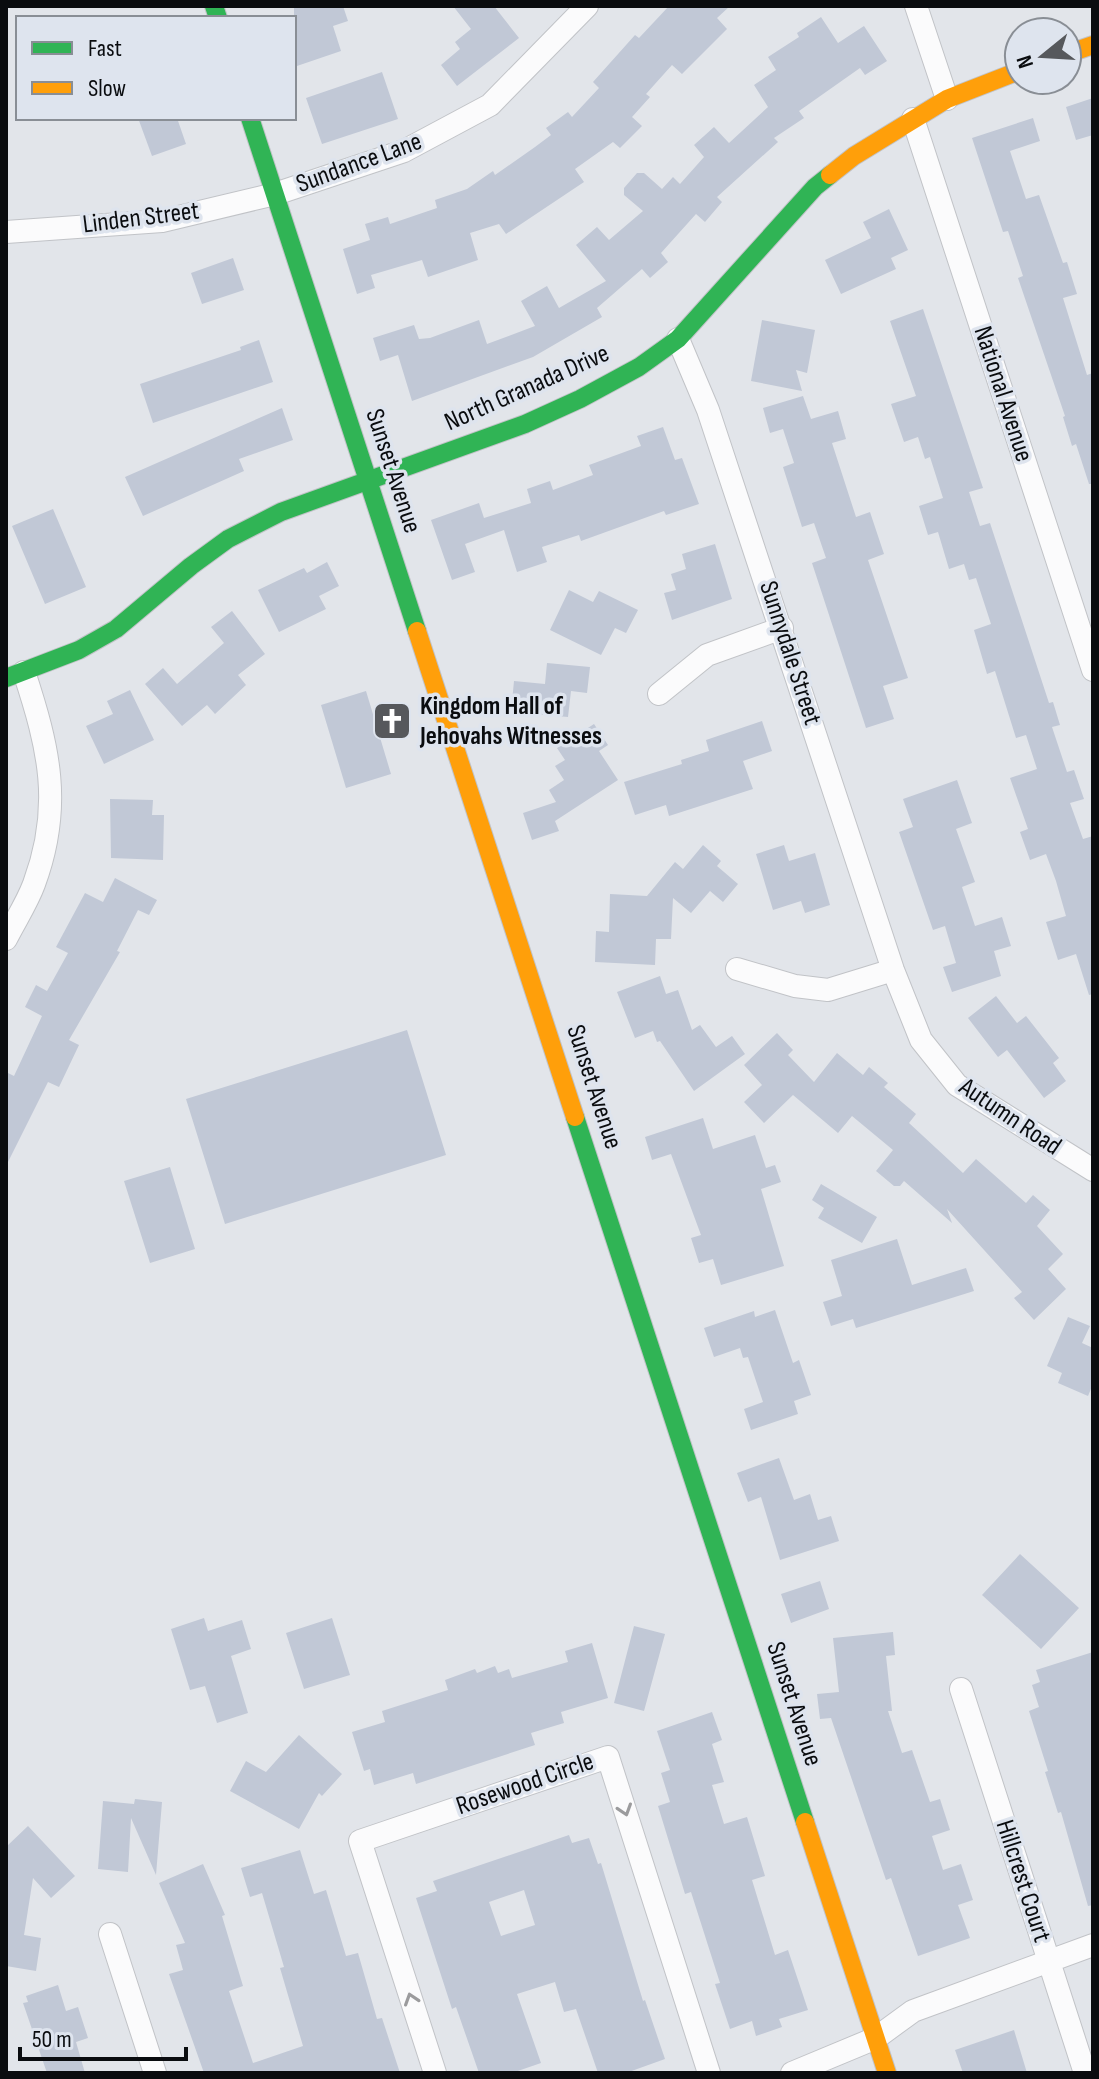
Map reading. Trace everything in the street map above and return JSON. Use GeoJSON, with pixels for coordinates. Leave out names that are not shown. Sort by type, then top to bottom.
{"type":"FeatureCollection","features":[{"type":"Feature","properties":{"kind":"main road","name":"North Granada Drive"},"geometry":{"type":"LineString","coordinates":[[15,675],[79,650],[116,629],[228,539],[281,512],[525,424],[639,367],[678,339],[815,187],[854,156],[947,99],[1003,77]]}},
{"type":"Feature","properties":{"kind":"main road","name":"Sunset Avenue"},"geometry":{"type":"LineString","coordinates":[[251,120],[887,2073]]}},
{"type":"Feature","properties":{"kind":"street","name":"Sundance Lane"},"geometry":{"type":"LineString","coordinates":[[275,194],[404,151],[490,105],[585,6]]}},
{"type":"Feature","properties":{"kind":"street"},"geometry":{"type":"LineString","coordinates":[[916,6],[947,99]]}},
{"type":"Feature","properties":{"kind":"street","name":"National Avenue"},"geometry":{"type":"LineString","coordinates":[[913,119],[1093,670]]}},
{"type":"Feature","properties":{"kind":"street","name":"Linden Street"},"geometry":{"type":"LineString","coordinates":[[6,232],[162,221],[275,194]]}},
{"type":"Feature","properties":{"kind":"street","name":"Sunnydale Street"},"geometry":{"type":"LineString","coordinates":[[678,339],[708,410],[893,970]]}},
{"type":"Feature","properties":{"kind":"street"},"geometry":{"type":"LineString","coordinates":[[659,694],[707,655],[782,628]]}},
{"type":"Feature","properties":{"kind":"street"},"geometry":{"type":"LineString","coordinates":[[6,939],[33,887],[42,861],[53,796],[46,749],[15,675]]}},
{"type":"Feature","properties":{"kind":"street"},"geometry":{"type":"LineString","coordinates":[[737,969],[795,986],[828,990],[893,970]]}},
{"type":"Feature","properties":{"kind":"street","name":"Autumn Road"},"geometry":{"type":"LineString","coordinates":[[893,970],[921,1040],[957,1085],[1093,1170]]}},
{"type":"Feature","properties":{"kind":"street","name":"Hillcrest Court"},"geometry":{"type":"LineString","coordinates":[[961,1689],[1085,2073]]}},
{"type":"Feature","properties":{"kind":"street","name":"Rosewood Circle"},"geometry":{"type":"LineString","coordinates":[[435,2073],[360,1841],[608,1757],[709,2073]]}},
{"type":"Feature","properties":{"kind":"street"},"geometry":{"type":"LineString","coordinates":[[110,1934],[155,2073]]}},
{"type":"Feature","properties":{"kind":"street"},"geometry":{"type":"LineString","coordinates":[[792,2073],[876,2038],[913,2011],[1093,1945]]}},
{"type":"Feature","properties":{"kind":"building"},"geometry":{"type":"Polygon","coordinates":[[[294,6],[343,6],[348,21],[333,26],[341,51],[296,66],[294,6]]]}},
{"type":"Feature","properties":{"kind":"building"},"geometry":{"type":"Polygon","coordinates":[[[453,6],[494,6],[519,38],[457,86],[441,65],[460,49],[455,42],[471,29],[453,6]]]}},
{"type":"Feature","properties":{"kind":"building"},"geometry":{"type":"Polygon","coordinates":[[[669,6],[730,6],[717,18],[727,29],[682,74],[672,65],[646,94],[650,97],[632,117],[642,126],[620,148],[613,142],[575,169],[584,182],[506,234],[499,224],[470,233],[478,260],[428,277],[422,260],[371,275],[375,288],[357,294],[343,249],[370,240],[365,224],[388,217],[390,224],[437,208],[435,200],[467,189],[493,171],[495,175],[535,147],[551,135],[546,128],[568,112],[572,117],[599,88],[593,82],[635,35],[639,38],[669,6]]]}},
{"type":"Feature","properties":{"kind":"building"},"geometry":{"type":"Polygon","coordinates":[[[821,17],[838,43],[864,26],[887,61],[865,75],[860,68],[799,111],[804,118],[774,138],[778,142],[717,197],[722,202],[705,222],[696,214],[661,253],[668,262],[650,278],[642,269],[597,308],[602,317],[533,357],[412,401],[398,355],[380,361],[373,338],[414,325],[419,339],[430,338],[479,320],[487,344],[535,326],[521,301],[547,286],[559,308],[606,281],[576,245],[597,227],[609,240],[643,211],[624,195],[624,188],[637,173],[644,173],[662,189],[673,177],[680,184],[704,157],[694,145],[714,127],[729,143],[768,107],[754,85],[776,70],[768,57],[799,37],[797,33],[821,17]]]}},
{"type":"Feature","properties":{"kind":"building"},"geometry":{"type":"Polygon","coordinates":[[[382,72],[398,119],[322,144],[306,98],[382,72]]]}},
{"type":"Feature","properties":{"kind":"building"},"geometry":{"type":"Polygon","coordinates":[[[1093,98],[1093,135],[1076,140],[1066,107],[1093,98]]]}},
{"type":"Feature","properties":{"kind":"building"},"geometry":{"type":"Polygon","coordinates":[[[1033,118],[1040,141],[1010,151],[1026,199],[1039,195],[1077,294],[1063,298],[1087,375],[1093,373],[1093,484],[1089,484],[1076,444],[1072,446],[1065,416],[1018,278],[1023,276],[1008,231],[1003,232],[972,138],[1033,118]]]}},
{"type":"Feature","properties":{"kind":"building"},"geometry":{"type":"Polygon","coordinates":[[[139,120],[178,120],[186,144],[152,156],[139,120]]]}},
{"type":"Feature","properties":{"kind":"building"},"geometry":{"type":"Polygon","coordinates":[[[889,209],[908,250],[891,258],[896,269],[841,294],[825,260],[871,238],[863,222],[889,209]]]}},
{"type":"Feature","properties":{"kind":"building"},"geometry":{"type":"Polygon","coordinates":[[[233,258],[244,290],[202,304],[191,273],[233,258]]]}},
{"type":"Feature","properties":{"kind":"building"},"geometry":{"type":"Polygon","coordinates":[[[923,309],[983,488],[969,492],[980,526],[990,523],[1049,703],[1053,702],[1060,725],[1052,727],[1067,772],[1074,770],[1084,799],[1070,803],[1083,839],[1093,836],[1093,994],[1089,995],[1076,954],[1058,960],[1046,922],[1066,916],[1046,854],[1030,860],[1020,832],[1028,829],[1010,778],[1037,769],[1026,735],[1016,738],[995,671],[987,674],[974,630],[991,624],[976,578],[969,580],[964,564],[949,569],[938,532],[928,535],[919,506],[943,498],[930,457],[925,459],[918,437],[904,442],[891,404],[916,396],[890,321],[923,309]]]}},
{"type":"Feature","properties":{"kind":"building"},"geometry":{"type":"Polygon","coordinates":[[[762,320],[815,330],[807,373],[796,370],[802,391],[751,381],[762,320]]]}},
{"type":"Feature","properties":{"kind":"building"},"geometry":{"type":"Polygon","coordinates":[[[259,340],[273,382],[153,423],[140,384],[241,350],[240,347],[259,340]]]}},
{"type":"Feature","properties":{"kind":"building"},"geometry":{"type":"Polygon","coordinates":[[[803,396],[811,419],[838,411],[846,439],[832,443],[856,517],[870,512],[884,554],[868,560],[908,678],[883,686],[894,719],[866,728],[812,563],[826,558],[814,523],[802,527],[783,467],[794,463],[783,429],[770,433],[763,408],[803,396]]]}},
{"type":"Feature","properties":{"kind":"building"},"geometry":{"type":"Polygon","coordinates":[[[282,408],[293,440],[239,459],[244,471],[143,516],[125,477],[282,408]]]}},
{"type":"Feature","properties":{"kind":"building"},"geometry":{"type":"Polygon","coordinates":[[[663,427],[675,460],[682,458],[699,504],[666,515],[664,511],[581,541],[579,535],[542,547],[547,562],[517,572],[504,530],[465,544],[475,572],[452,580],[431,520],[479,503],[484,518],[531,503],[527,489],[550,481],[553,490],[593,475],[589,465],[641,446],[637,436],[663,427]]]}},
{"type":"Feature","properties":{"kind":"building"},"geometry":{"type":"Polygon","coordinates":[[[53,509],[86,587],[45,604],[12,526],[53,509]]]}},
{"type":"Feature","properties":{"kind":"building"},"geometry":{"type":"Polygon","coordinates":[[[715,544],[732,599],[672,620],[664,593],[676,590],[671,574],[686,569],[682,554],[715,544]]]}},
{"type":"Feature","properties":{"kind":"building"},"geometry":{"type":"Polygon","coordinates":[[[327,562],[339,586],[319,596],[326,609],[279,632],[258,590],[304,568],[307,573],[327,562]]]}},
{"type":"Feature","properties":{"kind":"building"},"geometry":{"type":"Polygon","coordinates":[[[569,590],[593,602],[599,591],[638,610],[626,633],[615,628],[601,655],[550,630],[569,590]]]}},
{"type":"Feature","properties":{"kind":"building"},"geometry":{"type":"Polygon","coordinates":[[[232,611],[265,654],[238,675],[246,685],[215,714],[207,705],[182,726],[145,684],[163,668],[177,684],[224,643],[211,627],[232,611]]]}},
{"type":"Feature","properties":{"kind":"building"},"geometry":{"type":"Polygon","coordinates":[[[547,663],[590,667],[587,693],[571,691],[568,717],[511,712],[514,681],[545,684],[547,663]]]}},
{"type":"Feature","properties":{"kind":"building"},"geometry":{"type":"Polygon","coordinates":[[[130,690],[154,740],[104,764],[86,726],[113,714],[107,701],[130,690]]]}},
{"type":"Feature","properties":{"kind":"building"},"geometry":{"type":"Polygon","coordinates":[[[366,691],[391,774],[346,788],[321,705],[366,691]]]}},
{"type":"Feature","properties":{"kind":"building"},"geometry":{"type":"Polygon","coordinates":[[[762,721],[772,751],[743,761],[753,789],[669,816],[666,805],[635,815],[624,782],[682,764],[681,760],[709,751],[706,740],[762,721]]]}},
{"type":"Feature","properties":{"kind":"building"},"geometry":{"type":"Polygon","coordinates":[[[594,724],[608,745],[599,751],[618,780],[555,821],[559,831],[532,840],[523,813],[556,802],[549,790],[564,780],[555,766],[565,760],[557,748],[594,724]]]}},
{"type":"Feature","properties":{"kind":"building"},"geometry":{"type":"Polygon","coordinates":[[[957,780],[972,823],[956,829],[975,882],[962,887],[975,926],[1002,917],[1011,946],[994,951],[1001,976],[952,992],[943,967],[956,963],[945,926],[933,930],[899,832],[913,827],[903,799],[957,780]]]}},
{"type":"Feature","properties":{"kind":"building"},"geometry":{"type":"Polygon","coordinates":[[[110,799],[153,800],[152,815],[164,815],[163,860],[111,858],[110,799]]]}},
{"type":"Feature","properties":{"kind":"building"},"geometry":{"type":"Polygon","coordinates":[[[703,845],[721,861],[717,866],[738,884],[723,902],[710,891],[691,913],[673,898],[671,939],[656,939],[655,965],[595,962],[596,931],[609,932],[610,894],[647,896],[675,862],[683,869],[703,845]]]}},
{"type":"Feature","properties":{"kind":"building"},"geometry":{"type":"Polygon","coordinates":[[[784,845],[789,861],[815,853],[830,905],[805,913],[801,901],[773,910],[756,854],[784,845]]]}},
{"type":"Feature","properties":{"kind":"building"},"geometry":{"type":"Polygon","coordinates":[[[115,878],[157,900],[149,915],[138,910],[117,951],[120,952],[69,1040],[79,1045],[59,1087],[48,1082],[6,1166],[6,1072],[14,1076],[42,1016],[25,1007],[36,985],[47,991],[68,953],[56,947],[85,893],[103,902],[115,878]]]}},
{"type":"Feature","properties":{"kind":"building"},"geometry":{"type":"Polygon","coordinates":[[[660,976],[666,994],[678,990],[692,1030],[700,1025],[716,1047],[732,1036],[745,1054],[694,1091],[660,1041],[657,1042],[653,1031],[635,1038],[617,992],[660,976]]]}},
{"type":"Feature","properties":{"kind":"building"},"geometry":{"type":"Polygon","coordinates":[[[996,996],[1017,1023],[1026,1016],[1059,1058],[1053,1063],[1066,1081],[1044,1098],[1007,1050],[998,1057],[968,1018],[996,996]]]}},
{"type":"Feature","properties":{"kind":"building"},"geometry":{"type":"Polygon","coordinates":[[[407,1030],[446,1155],[225,1224],[186,1099],[407,1030]]]}},
{"type":"Feature","properties":{"kind":"building"},"geometry":{"type":"Polygon","coordinates":[[[777,1033],[793,1050],[788,1055],[814,1082],[837,1053],[863,1075],[869,1067],[888,1083],[884,1087],[916,1114],[909,1123],[963,1173],[976,1159],[1026,1203],[1033,1195],[1050,1210],[1037,1226],[1063,1254],[1048,1269],[1066,1289],[1034,1320],[1014,1298],[1022,1292],[947,1209],[952,1223],[904,1181],[900,1186],[894,1186],[876,1171],[893,1150],[852,1116],[838,1133],[793,1095],[764,1123],[744,1102],[762,1085],[744,1065],[777,1033]]]}},
{"type":"Feature","properties":{"kind":"building"},"geometry":{"type":"Polygon","coordinates":[[[703,1118],[713,1149],[755,1135],[766,1168],[775,1165],[781,1182],[761,1189],[784,1266],[721,1285],[713,1259],[699,1263],[691,1238],[701,1235],[671,1154],[652,1160],[645,1137],[703,1118]]]}},
{"type":"Feature","properties":{"kind":"building"},"geometry":{"type":"Polygon","coordinates":[[[170,1167],[195,1249],[150,1263],[124,1181],[170,1167]]]}},
{"type":"Feature","properties":{"kind":"building"},"geometry":{"type":"Polygon","coordinates":[[[821,1184],[877,1217],[862,1243],[818,1218],[824,1208],[812,1200],[821,1184]]]}},
{"type":"Feature","properties":{"kind":"building"},"geometry":{"type":"Polygon","coordinates":[[[897,1239],[912,1285],[966,1268],[974,1291],[856,1328],[853,1319],[831,1326],[823,1302],[842,1296],[831,1260],[897,1239]]]}},
{"type":"Feature","properties":{"kind":"building"},"geometry":{"type":"Polygon","coordinates":[[[775,1310],[793,1363],[799,1360],[811,1395],[794,1401],[798,1414],[751,1430],[744,1409],[763,1402],[748,1357],[743,1358],[740,1348],[714,1357],[704,1328],[754,1311],[755,1317],[775,1310]]]}},
{"type":"Feature","properties":{"kind":"building"},"geometry":{"type":"Polygon","coordinates":[[[1068,1317],[1090,1326],[1082,1343],[1093,1348],[1093,1384],[1088,1396],[1058,1383],[1062,1373],[1047,1366],[1068,1317]]]}},
{"type":"Feature","properties":{"kind":"building"},"geometry":{"type":"Polygon","coordinates":[[[779,1458],[794,1500],[810,1494],[818,1520],[831,1516],[839,1541],[780,1560],[761,1497],[748,1502],[737,1473],[779,1458]]]}},
{"type":"Feature","properties":{"kind":"building"},"geometry":{"type":"Polygon","coordinates":[[[1020,1554],[1079,1608],[1041,1649],[982,1595],[1020,1554]]]}},
{"type":"Feature","properties":{"kind":"building"},"geometry":{"type":"Polygon","coordinates":[[[820,1581],[829,1609],[791,1623],[781,1594],[820,1581]]]}},
{"type":"Feature","properties":{"kind":"building"},"geometry":{"type":"Polygon","coordinates":[[[204,1618],[208,1631],[242,1620],[251,1649],[231,1656],[248,1713],[217,1723],[205,1686],[190,1690],[171,1629],[204,1618]]]}},
{"type":"Feature","properties":{"kind":"building"},"geometry":{"type":"Polygon","coordinates":[[[332,1618],[350,1675],[304,1689],[286,1633],[332,1618]]]}},
{"type":"Feature","properties":{"kind":"building"},"geometry":{"type":"Polygon","coordinates":[[[634,1626],[665,1634],[644,1711],[614,1703],[634,1626]]]}},
{"type":"Feature","properties":{"kind":"building"},"geometry":{"type":"Polygon","coordinates":[[[893,1632],[895,1655],[886,1656],[892,1711],[888,1711],[902,1753],[912,1750],[930,1802],[940,1799],[950,1830],[932,1836],[943,1870],[961,1864],[973,1900],[958,1905],[970,1938],[918,1956],[891,1878],[886,1880],[831,1718],[820,1719],[817,1694],[839,1692],[833,1638],[893,1632]]]}},
{"type":"Feature","properties":{"kind":"building"},"geometry":{"type":"Polygon","coordinates":[[[592,1643],[608,1698],[561,1712],[564,1723],[531,1733],[535,1745],[416,1784],[413,1773],[374,1785],[370,1769],[364,1771],[352,1732],[385,1722],[382,1711],[448,1690],[445,1680],[475,1669],[477,1673],[495,1666],[498,1673],[509,1669],[512,1678],[568,1662],[565,1651],[592,1643]]]}},
{"type":"Feature","properties":{"kind":"building"},"geometry":{"type":"Polygon","coordinates":[[[1093,1652],[1093,1905],[1088,1906],[1029,1711],[1039,1707],[1032,1685],[1040,1682],[1036,1670],[1093,1652]]]}},
{"type":"Feature","properties":{"kind":"building"},"geometry":{"type":"Polygon","coordinates":[[[712,1712],[722,1740],[712,1744],[724,1782],[712,1785],[724,1824],[747,1817],[765,1876],[752,1880],[775,1955],[788,1950],[808,2010],[779,2019],[782,2027],[756,2036],[752,2021],[730,2029],[715,1984],[720,1983],[691,1892],[685,1894],[658,1806],[670,1802],[661,1773],[670,1770],[657,1731],[712,1712]]]}},
{"type":"Feature","properties":{"kind":"building"},"geometry":{"type":"Polygon","coordinates":[[[299,1735],[342,1774],[322,1796],[319,1793],[299,1829],[230,1791],[246,1761],[266,1772],[299,1735]]]}},
{"type":"Feature","properties":{"kind":"building"},"geometry":{"type":"Polygon","coordinates":[[[135,1799],[162,1802],[156,1875],[131,1818],[128,1872],[98,1869],[103,1801],[134,1804],[135,1799]]]}},
{"type":"Feature","properties":{"kind":"building"},"geometry":{"type":"Polygon","coordinates":[[[28,1826],[75,1876],[51,1898],[33,1878],[24,1935],[41,1938],[36,1971],[6,1966],[6,1847],[28,1826]]]}},
{"type":"Feature","properties":{"kind":"building"},"geometry":{"type":"Polygon","coordinates":[[[569,1835],[572,1843],[589,1838],[598,1864],[601,1863],[643,2001],[665,2059],[626,2073],[598,2073],[576,2009],[564,2012],[555,1982],[517,1994],[541,2063],[512,2073],[479,2073],[456,2007],[452,2009],[416,1898],[437,1891],[433,1881],[569,1835]],[[524,1890],[489,1902],[501,1936],[535,1925],[524,1890]]]}},
{"type":"Feature","properties":{"kind":"building"},"geometry":{"type":"Polygon","coordinates":[[[300,1850],[314,1894],[326,1890],[346,1956],[358,1953],[377,2019],[382,2018],[400,2073],[204,2073],[169,1974],[183,1970],[176,1945],[185,1943],[159,1883],[203,1864],[225,1915],[222,1916],[243,1986],[229,1991],[253,2063],[303,2046],[262,1893],[250,1897],[241,1868],[300,1850]]]}},
{"type":"Feature","properties":{"kind":"building"},"geometry":{"type":"Polygon","coordinates":[[[58,1985],[66,2011],[78,2007],[88,2038],[76,2042],[85,2073],[47,2073],[23,2003],[28,2002],[26,1996],[58,1985]]]}},
{"type":"Feature","properties":{"kind":"building"},"geometry":{"type":"Polygon","coordinates":[[[1014,2030],[1027,2073],[963,2073],[955,2050],[1014,2030]]]}},
{"type":"Feature","properties":{"kind":"traffic: fast"},"geometry":{"type":"LineString","coordinates":[[214,6],[217,16]]}},
{"type":"Feature","properties":{"kind":"traffic: fast"},"geometry":{"type":"LineString","coordinates":[[251,120],[417,631]]}},
{"type":"Feature","properties":{"kind":"traffic: fast"},"geometry":{"type":"LineString","coordinates":[[6,678],[79,650],[116,629],[228,539],[281,512],[525,424],[639,367],[678,339],[815,187],[830,175]]}},
{"type":"Feature","properties":{"kind":"traffic: fast"},"geometry":{"type":"LineString","coordinates":[[575,1117],[805,1822]]}},
{"type":"Feature","properties":{"kind":"traffic: slow"},"geometry":{"type":"LineString","coordinates":[[1083,48],[1093,45]]}},
{"type":"Feature","properties":{"kind":"traffic: slow"},"geometry":{"type":"LineString","coordinates":[[830,175],[854,156],[947,99],[1003,77]]}},
{"type":"Feature","properties":{"kind":"traffic: slow"},"geometry":{"type":"LineString","coordinates":[[417,631],[575,1117]]}},
{"type":"Feature","properties":{"kind":"traffic: slow"},"geometry":{"type":"LineString","coordinates":[[805,1822],[887,2073]]}},
{"type":"Feature","properties":{"kind":"place","name":"Kingdom Hall of Jehovahs Witnesses"},"geometry":{"type":"Point","coordinates":[392,721]}}]}
